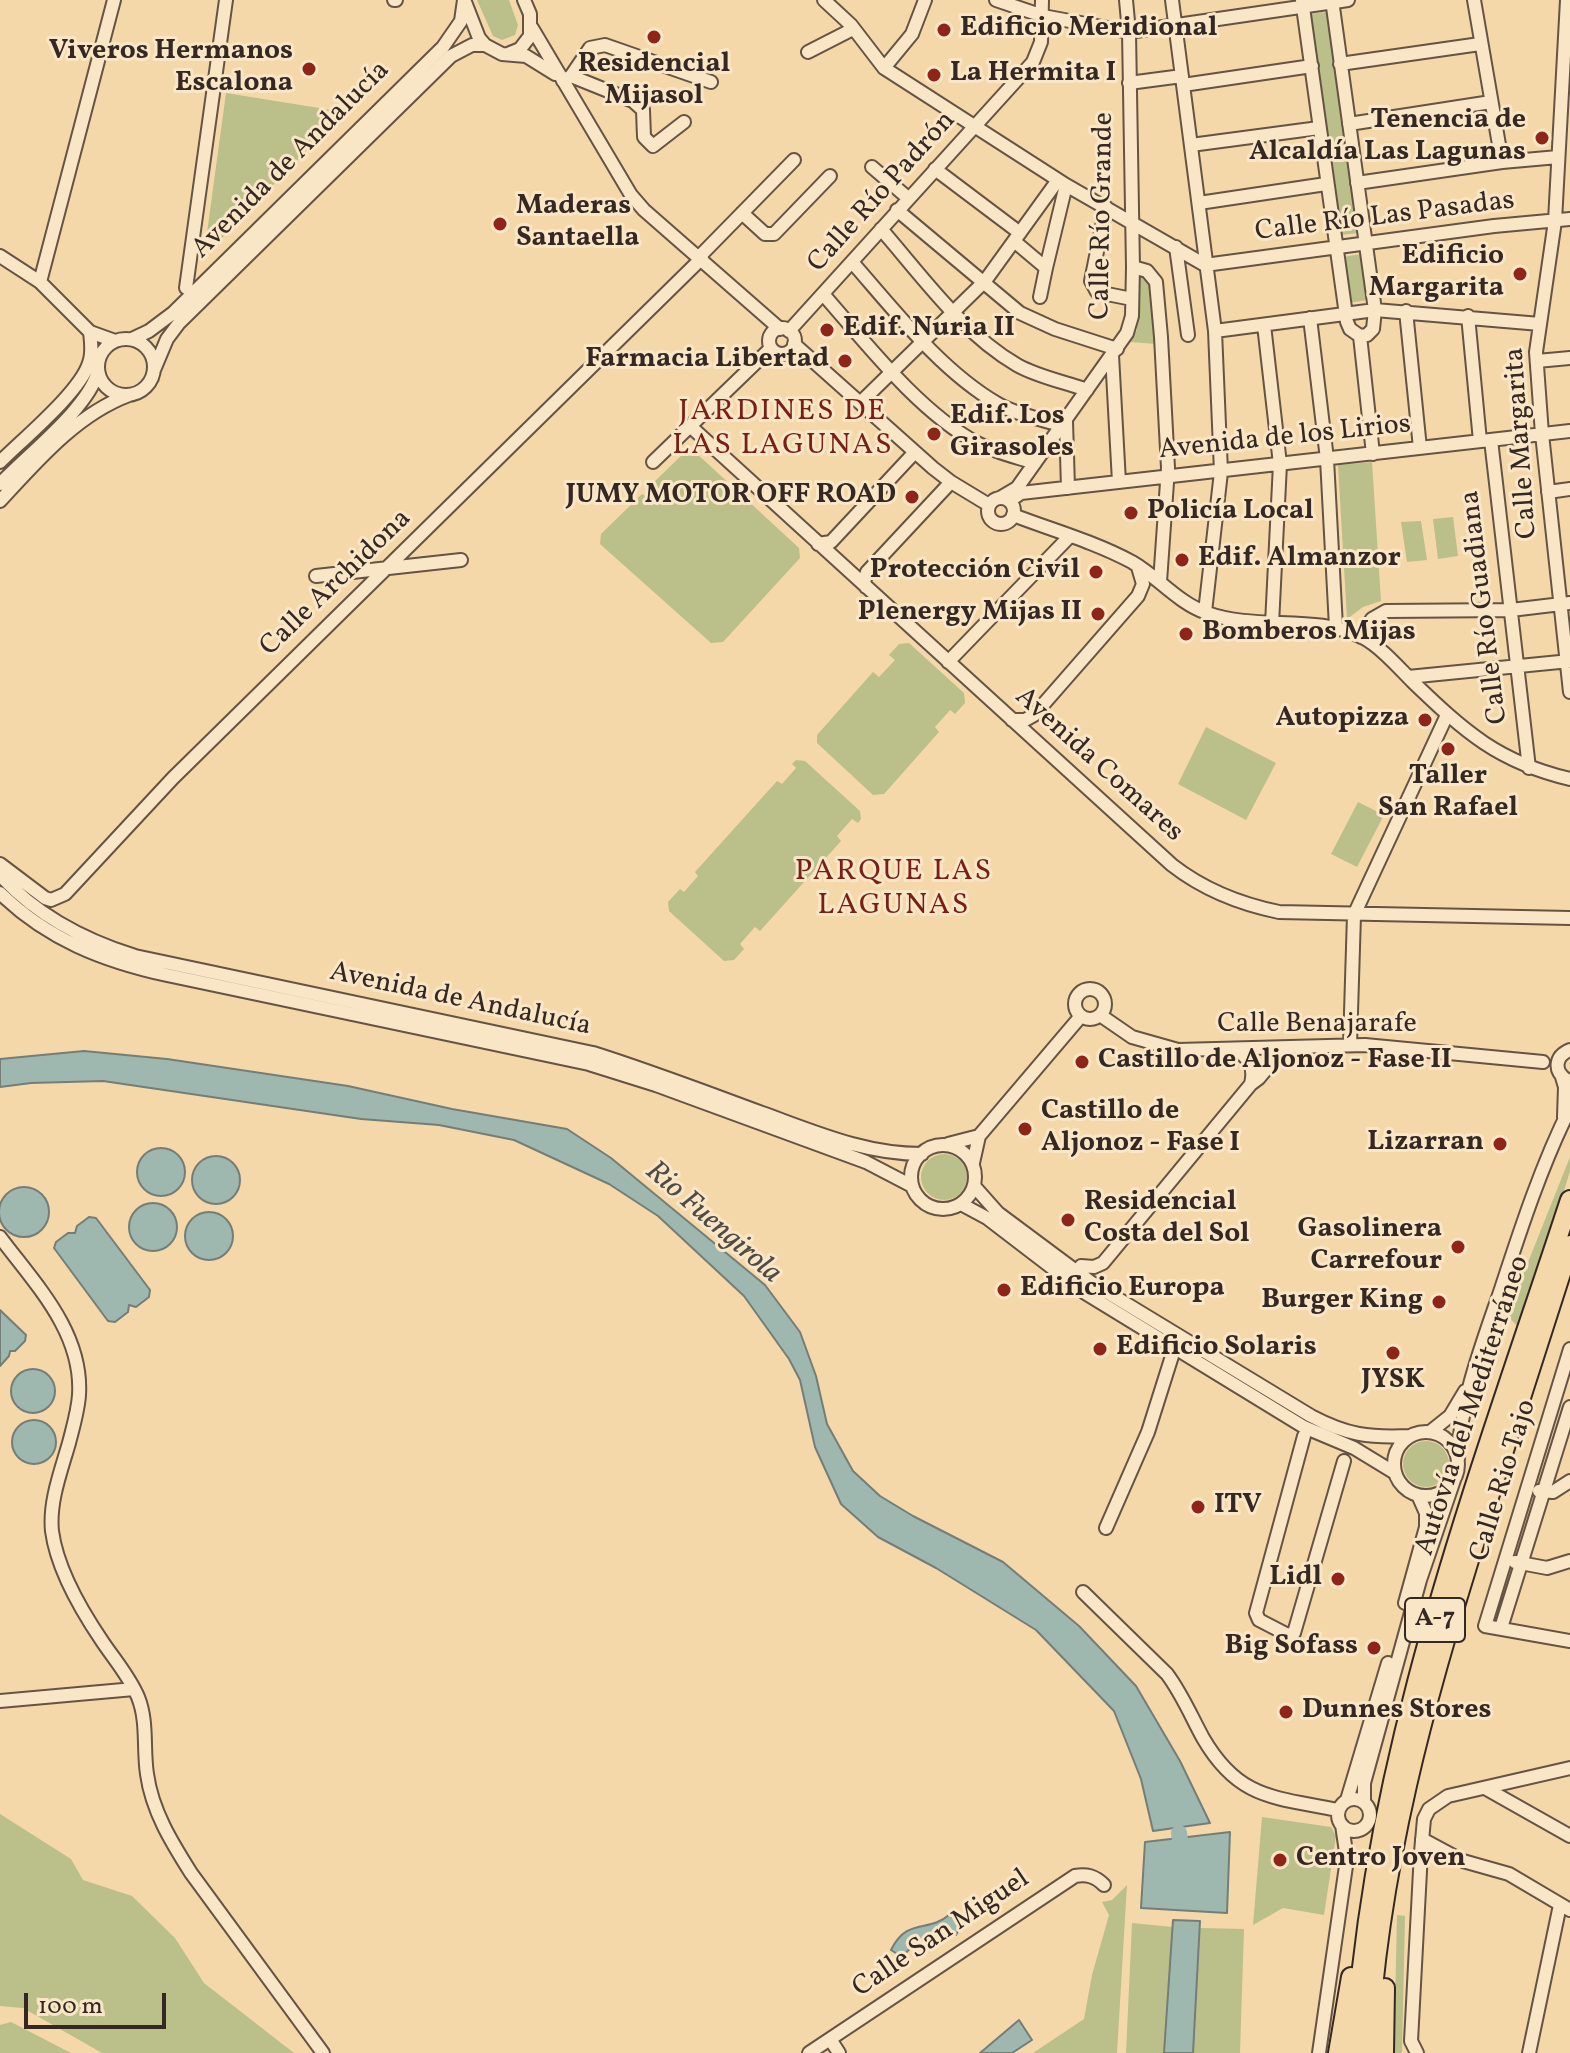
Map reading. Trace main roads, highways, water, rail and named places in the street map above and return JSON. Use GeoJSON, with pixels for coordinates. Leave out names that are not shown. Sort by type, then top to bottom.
{"type":"FeatureCollection","features":[{"type":"Feature","properties":{"kind":"highway","name":"Autovía del Mediterráneo"},"geometry":{"type":"LineString","coordinates":[[1355,2053],[1374,1881],[1412,1697],[1570,1200]]}},
{"type":"Feature","properties":{"kind":"highway","name":"Autovía del Mediterráneo"},"geometry":{"type":"LineString","coordinates":[[1368,2053],[1391,1866],[1405,1786],[1433,1673],[1570,1245]]}},
{"type":"Feature","properties":{"kind":"highway"},"geometry":{"type":"LineString","coordinates":[[1384,2053],[1391,1866]]}},
{"type":"Feature","properties":{"kind":"highway"},"geometry":{"type":"LineString","coordinates":[[1338,2053],[1360,1927],[1374,1881]]}},
{"type":"Feature","properties":{"kind":"water"},"geometry":{"type":"Polygon","coordinates":[[[84,1051],[167,1059],[348,1086],[452,1109],[567,1129],[611,1158],[765,1285],[800,1332],[816,1376],[827,1424],[853,1471],[880,1496],[1003,1562],[1079,1626],[1136,1686],[1180,1761],[1210,1823],[1153,1831],[1141,1779],[1114,1711],[1036,1630],[936,1568],[878,1537],[841,1504],[815,1447],[800,1380],[789,1359],[744,1296],[658,1216],[609,1184],[514,1140],[439,1125],[361,1119],[103,1081],[0,1087],[0,1059],[84,1051]]]}},
{"type":"Feature","properties":{"kind":"water"},"geometry":{"type":"Polygon","coordinates":[[[161,1148],[178,1155],[185,1172],[178,1189],[161,1196],[144,1189],[137,1172],[144,1155],[161,1148]]]}},
{"type":"Feature","properties":{"kind":"water"},"geometry":{"type":"Polygon","coordinates":[[[216,1156],[233,1163],[240,1180],[233,1197],[216,1204],[199,1197],[192,1180],[199,1163],[216,1156]]]}},
{"type":"Feature","properties":{"kind":"water"},"geometry":{"type":"Polygon","coordinates":[[[24,1187],[42,1194],[49,1212],[42,1230],[24,1237],[6,1230],[-1,1212],[6,1194],[24,1187]]]}},
{"type":"Feature","properties":{"kind":"water"},"geometry":{"type":"Polygon","coordinates":[[[153,1203],[170,1210],[177,1227],[170,1244],[153,1251],[136,1244],[129,1227],[136,1210],[153,1203]]]}},
{"type":"Feature","properties":{"kind":"water"},"geometry":{"type":"Polygon","coordinates":[[[209,1212],[226,1219],[233,1236],[226,1253],[209,1260],[192,1253],[185,1236],[192,1219],[209,1212]]]}},
{"type":"Feature","properties":{"kind":"water"},"geometry":{"type":"Polygon","coordinates":[[[89,1217],[96,1218],[150,1290],[149,1297],[136,1307],[129,1305],[128,1312],[115,1322],[108,1321],[54,1248],[56,1242],[68,1233],[75,1233],[77,1226],[89,1217]]]}},
{"type":"Feature","properties":{"kind":"water"},"geometry":{"type":"Polygon","coordinates":[[[0,1310],[26,1335],[25,1341],[15,1351],[10,1351],[0,1366],[0,1310]]]}},
{"type":"Feature","properties":{"kind":"water"},"geometry":{"type":"Polygon","coordinates":[[[33,1369],[48,1376],[55,1391],[48,1406],[33,1413],[18,1406],[11,1391],[18,1376],[33,1369]]]}},
{"type":"Feature","properties":{"kind":"water"},"geometry":{"type":"Polygon","coordinates":[[[34,1420],[49,1427],[56,1442],[49,1457],[34,1464],[19,1457],[12,1442],[19,1427],[34,1420]]]}},
{"type":"Feature","properties":{"kind":"water"},"geometry":{"type":"Polygon","coordinates":[[[1230,1832],[1227,1913],[1141,1908],[1145,1842],[1230,1832]]]}},
{"type":"Feature","properties":{"kind":"water"},"geometry":{"type":"Polygon","coordinates":[[[949,1915],[963,1923],[956,1935],[940,1933],[926,1937],[902,1957],[891,1950],[904,1933],[949,1915]]]}},
{"type":"Feature","properties":{"kind":"water"},"geometry":{"type":"Polygon","coordinates":[[[1173,1920],[1200,1921],[1193,2053],[1164,2053],[1173,1920]]]}},
{"type":"Feature","properties":{"kind":"water"},"geometry":{"type":"Polygon","coordinates":[[[1019,2020],[1032,2040],[1012,2053],[980,2053],[1019,2020]]]}},
{"type":"Feature","properties":{"kind":"waterway","name":"Rio Fuengirola"},"geometry":{"type":"LineString","coordinates":[[1179,1833],[1183,1860]]}},
{"type":"Feature","properties":{"kind":"place","name":"Edificio Meridional"},"geometry":{"type":"Point","coordinates":[944,30]}},
{"type":"Feature","properties":{"kind":"place","name":"Residencial Mijasol"},"geometry":{"type":"Point","coordinates":[654,37]}},
{"type":"Feature","properties":{"kind":"place","name":"Viveros Hermanos Escalona"},"geometry":{"type":"Point","coordinates":[309,69]}},
{"type":"Feature","properties":{"kind":"place","name":"La Hermita I"},"geometry":{"type":"Point","coordinates":[934,75]}},
{"type":"Feature","properties":{"kind":"place","name":"Tenencia de Alcaldía Las Lagunas"},"geometry":{"type":"Point","coordinates":[1542,138]}},
{"type":"Feature","properties":{"kind":"place","name":"Maderas Santaella"},"geometry":{"type":"Point","coordinates":[500,224]}},
{"type":"Feature","properties":{"kind":"place","name":"Edificio Margarita"},"geometry":{"type":"Point","coordinates":[1520,274]}},
{"type":"Feature","properties":{"kind":"place","name":"Edif. Nuria II"},"geometry":{"type":"Point","coordinates":[827,330]}},
{"type":"Feature","properties":{"kind":"place","name":"Farmacia Libertad"},"geometry":{"type":"Point","coordinates":[845,361]}},
{"type":"Feature","properties":{"kind":"place","name":"Edif. Los Girasoles"},"geometry":{"type":"Point","coordinates":[934,434]}},
{"type":"Feature","properties":{"kind":"place","name":"JUMY MOTOR OFF ROAD"},"geometry":{"type":"Point","coordinates":[912,497]}},
{"type":"Feature","properties":{"kind":"place","name":"Policía Local"},"geometry":{"type":"Point","coordinates":[1131,513]}},
{"type":"Feature","properties":{"kind":"place","name":"Edif. Almanzor"},"geometry":{"type":"Point","coordinates":[1182,560]}},
{"type":"Feature","properties":{"kind":"place","name":"Protección Civil"},"geometry":{"type":"Point","coordinates":[1096,572]}},
{"type":"Feature","properties":{"kind":"place","name":"Plenergy Mijas II"},"geometry":{"type":"Point","coordinates":[1098,614]}},
{"type":"Feature","properties":{"kind":"place","name":"Bomberos Mijas"},"geometry":{"type":"Point","coordinates":[1186,634]}},
{"type":"Feature","properties":{"kind":"place","name":"Autopizza"},"geometry":{"type":"Point","coordinates":[1425,720]}},
{"type":"Feature","properties":{"kind":"place","name":"Taller San Rafael"},"geometry":{"type":"Point","coordinates":[1448,749]}},
{"type":"Feature","properties":{"kind":"place","name":"Castillo de Aljonoz - Fase II"},"geometry":{"type":"Point","coordinates":[1082,1062]}},
{"type":"Feature","properties":{"kind":"place","name":"Castillo de Aljonoz - Fase I"},"geometry":{"type":"Point","coordinates":[1025,1129]}},
{"type":"Feature","properties":{"kind":"place","name":"Lizarran"},"geometry":{"type":"Point","coordinates":[1500,1144]}},
{"type":"Feature","properties":{"kind":"place","name":"Residencial Costa del Sol"},"geometry":{"type":"Point","coordinates":[1068,1220]}},
{"type":"Feature","properties":{"kind":"place","name":"Gasolinera Carrefour"},"geometry":{"type":"Point","coordinates":[1458,1247]}},
{"type":"Feature","properties":{"kind":"place","name":"Edificio Europa"},"geometry":{"type":"Point","coordinates":[1004,1290]}},
{"type":"Feature","properties":{"kind":"place","name":"Burger King"},"geometry":{"type":"Point","coordinates":[1439,1302]}},
{"type":"Feature","properties":{"kind":"place","name":"Edificio Solaris"},"geometry":{"type":"Point","coordinates":[1100,1349]}},
{"type":"Feature","properties":{"kind":"place","name":"JYSK"},"geometry":{"type":"Point","coordinates":[1393,1353]}},
{"type":"Feature","properties":{"kind":"place","name":"ITV"},"geometry":{"type":"Point","coordinates":[1198,1507]}},
{"type":"Feature","properties":{"kind":"place","name":"Lidl"},"geometry":{"type":"Point","coordinates":[1338,1579]}},
{"type":"Feature","properties":{"kind":"place","name":"Big Sofass"},"geometry":{"type":"Point","coordinates":[1374,1648]}},
{"type":"Feature","properties":{"kind":"place","name":"Dunnes Stores"},"geometry":{"type":"Point","coordinates":[1286,1712]}},
{"type":"Feature","properties":{"kind":"place","name":"Centro Joven"},"geometry":{"type":"Point","coordinates":[1280,1860]}},
{"type":"Feature","properties":{"kind":"district","name":"JARDINES DE LAS LAGUNAS"},"geometry":{"type":"Point","coordinates":[783,430]}},
{"type":"Feature","properties":{"kind":"district","name":"PARQUE LAS LAGUNAS"},"geometry":{"type":"Point","coordinates":[894,890]}}]}
